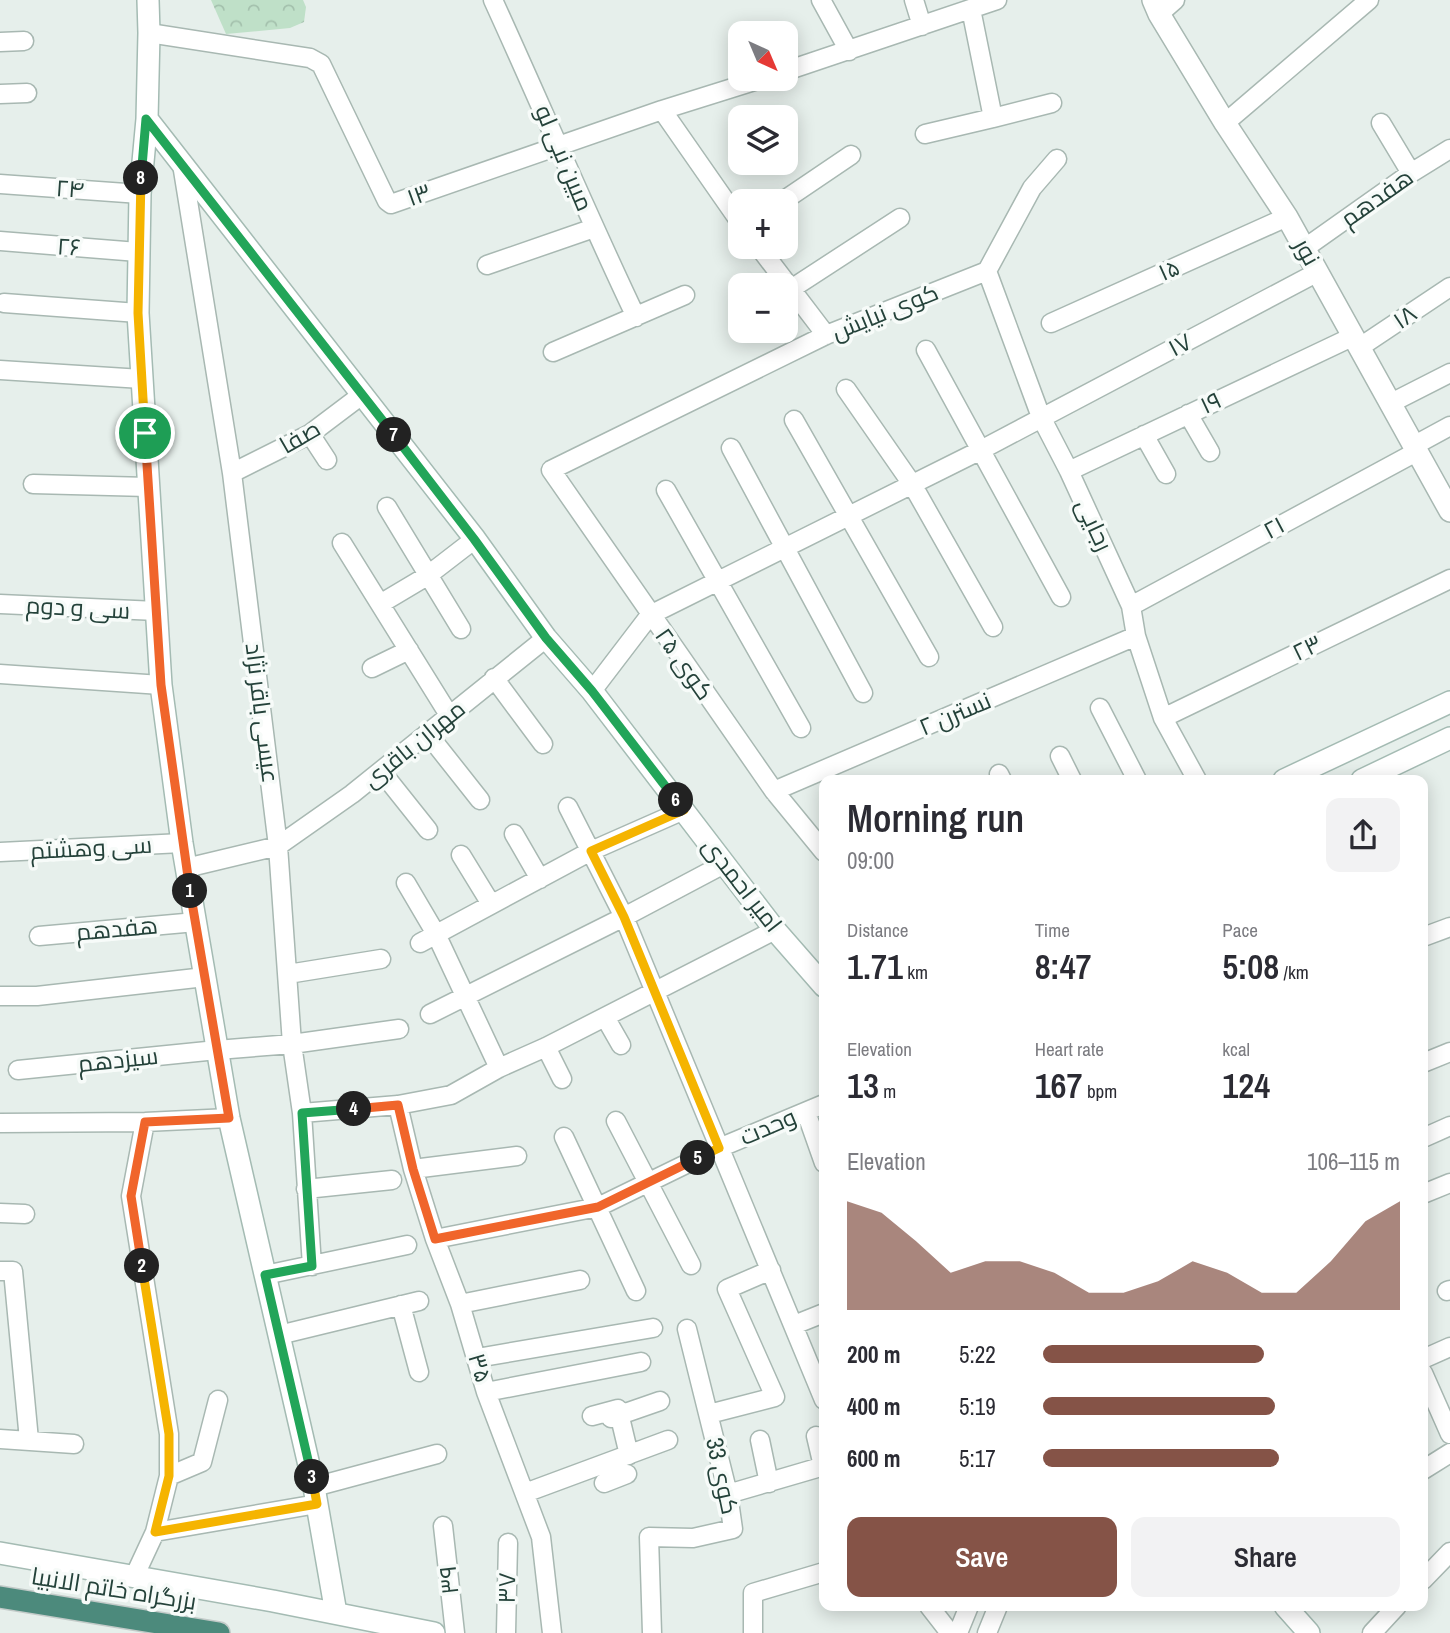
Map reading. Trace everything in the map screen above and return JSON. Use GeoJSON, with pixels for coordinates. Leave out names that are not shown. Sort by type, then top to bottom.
{"type":"FeatureCollection","features":[{"type":"Feature","properties":{"kind":"highway","name":"بزرگراه خاتم الانبیا"},"geometry":{"type":"LineString","coordinates":[[0,1597],[219,1633]]}},
{"type":"Feature","properties":{"kind":"main road"},"geometry":{"type":"LineString","coordinates":[[148,0],[138,313],[161,685],[182,843],[229,1118],[315,1495],[337,1613]]}},
{"type":"Feature","properties":{"kind":"main road","name":"نور"},"geometry":{"type":"LineString","coordinates":[[1163,5],[1225,123],[1287,217],[1450,510]]}},
{"type":"Feature","properties":{"kind":"main road","name":"امیر احمدی"},"geometry":{"type":"LineString","coordinates":[[146,119],[363,394],[546,638],[592,691],[775,930],[819,980]]}},
{"type":"Feature","properties":{"kind":"main road"},"geometry":{"type":"LineString","coordinates":[[1295,775],[1450,702]]}},
{"type":"Feature","properties":{"kind":"main road"},"geometry":{"type":"LineString","coordinates":[[1373,775],[1450,739]]}},
{"type":"Feature","properties":{"kind":"main road"},"geometry":{"type":"LineString","coordinates":[[0,1553],[135,1575],[435,1633]]}},
{"type":"Feature","properties":{"kind":"main road"},"geometry":{"type":"LineString","coordinates":[[1289,1611],[1309,1633]]}},
{"type":"Feature","properties":{"kind":"street","name":"مبین نبی لو"},"geometry":{"type":"LineString","coordinates":[[493,0],[636,317]]}},
{"type":"Feature","properties":{"kind":"street"},"geometry":{"type":"LineString","coordinates":[[821,0],[849,51]]}},
{"type":"Feature","properties":{"kind":"street"},"geometry":{"type":"LineString","coordinates":[[914,0],[922,26]]}},
{"type":"Feature","properties":{"kind":"street"},"geometry":{"type":"LineString","coordinates":[[798,67],[997,0]]}},
{"type":"Feature","properties":{"kind":"street"},"geometry":{"type":"LineString","coordinates":[[1225,123],[1369,0]]}},
{"type":"Feature","properties":{"kind":"street"},"geometry":{"type":"LineString","coordinates":[[971,9],[993,118]]}},
{"type":"Feature","properties":{"kind":"street","name":"۱۳"},"geometry":{"type":"LineString","coordinates":[[149,33],[310,58],[321,64],[387,201],[391,204],[728,89]]}},
{"type":"Feature","properties":{"kind":"street"},"geometry":{"type":"LineString","coordinates":[[0,42],[24,41]]}},
{"type":"Feature","properties":{"kind":"street"},"geometry":{"type":"LineString","coordinates":[[0,94],[27,93]]}},
{"type":"Feature","properties":{"kind":"street"},"geometry":{"type":"LineString","coordinates":[[925,134],[1052,103]]}},
{"type":"Feature","properties":{"kind":"street"},"geometry":{"type":"LineString","coordinates":[[662,110],[728,205]]}},
{"type":"Feature","properties":{"kind":"street"},"geometry":{"type":"LineString","coordinates":[[1381,123],[1411,173]]}},
{"type":"Feature","properties":{"kind":"street","name":"هفدهم"},"geometry":{"type":"LineString","coordinates":[[1305,248],[1411,173],[1450,149]]}},
{"type":"Feature","properties":{"kind":"street"},"geometry":{"type":"LineString","coordinates":[[798,191],[851,155]]}},
{"type":"Feature","properties":{"kind":"street"},"geometry":{"type":"LineString","coordinates":[[987,271],[1032,188],[1057,159]]}},
{"type":"Feature","properties":{"kind":"street","name":"عیسی باقر نژاد"},"geometry":{"type":"LineString","coordinates":[[182,164],[232,473],[278,846],[292,1045],[302,1113],[312,1266]]}},
{"type":"Feature","properties":{"kind":"street","name":"۲۴"},"geometry":{"type":"LineString","coordinates":[[0,184],[140,194]]}},
{"type":"Feature","properties":{"kind":"street","name":"۱۵"},"geometry":{"type":"LineString","coordinates":[[1051,323],[1287,217]]}},
{"type":"Feature","properties":{"kind":"street"},"geometry":{"type":"LineString","coordinates":[[798,284],[900,218]]}},
{"type":"Feature","properties":{"kind":"street"},"geometry":{"type":"LineString","coordinates":[[487,265],[594,228]]}},
{"type":"Feature","properties":{"kind":"street","name":"۲۶"},"geometry":{"type":"LineString","coordinates":[[0,242],[138,252]]}},
{"type":"Feature","properties":{"kind":"street"},"geometry":{"type":"LineString","coordinates":[[768,259],[779,273]]}},
{"type":"Feature","properties":{"kind":"street","name":"کوی نیایش"},"geometry":{"type":"LineString","coordinates":[[551,470],[826,335],[987,271]]}},
{"type":"Feature","properties":{"kind":"street","name":"رجایی"},"geometry":{"type":"LineString","coordinates":[[987,271],[1041,417],[1131,606],[1136,636],[1163,718],[1194,775]]}},
{"type":"Feature","properties":{"kind":"street","name":"۱۷"},"geometry":{"type":"LineString","coordinates":[[650,615],[979,451],[1318,272]]}},
{"type":"Feature","properties":{"kind":"street","name":"۱۸"},"geometry":{"type":"LineString","coordinates":[[1357,342],[1450,287]]}},
{"type":"Feature","properties":{"kind":"street"},"geometry":{"type":"LineString","coordinates":[[552,352],[685,295]]}},
{"type":"Feature","properties":{"kind":"street"},"geometry":{"type":"LineString","coordinates":[[798,298],[826,335]]}},
{"type":"Feature","properties":{"kind":"street"},"geometry":{"type":"LineString","coordinates":[[4,303],[138,313]]}},
{"type":"Feature","properties":{"kind":"street","name":"۱۹"},"geometry":{"type":"LineString","coordinates":[[1069,471],[1188,414],[1357,342]]}},
{"type":"Feature","properties":{"kind":"street"},"geometry":{"type":"LineString","coordinates":[[926,350],[1061,597]]}},
{"type":"Feature","properties":{"kind":"street"},"geometry":{"type":"LineString","coordinates":[[0,370],[142,379]]}},
{"type":"Feature","properties":{"kind":"street"},"geometry":{"type":"LineString","coordinates":[[1391,403],[1450,373]]}},
{"type":"Feature","properties":{"kind":"street"},"geometry":{"type":"LineString","coordinates":[[846,389],[912,484],[993,627]]}},
{"type":"Feature","properties":{"kind":"street","name":"صفا"},"geometry":{"type":"LineString","coordinates":[[232,473],[310,434],[363,394]]}},
{"type":"Feature","properties":{"kind":"street"},"geometry":{"type":"LineString","coordinates":[[1188,414],[1210,452]]}},
{"type":"Feature","properties":{"kind":"street"},"geometry":{"type":"LineString","coordinates":[[794,420],[929,657]]}},
{"type":"Feature","properties":{"kind":"street","name":"۲۱"},"geometry":{"type":"LineString","coordinates":[[1131,606],[1416,448],[1450,426]]}},
{"type":"Feature","properties":{"kind":"street"},"geometry":{"type":"LineString","coordinates":[[310,434],[327,460]]}},
{"type":"Feature","properties":{"kind":"street"},"geometry":{"type":"LineString","coordinates":[[1144,435],[1167,474]]}},
{"type":"Feature","properties":{"kind":"street"},"geometry":{"type":"LineString","coordinates":[[731,448],[863,692]]}},
{"type":"Feature","properties":{"kind":"street","name":"کوی ۲۵"},"geometry":{"type":"LineString","coordinates":[[551,470],[774,791],[819,846]]}},
{"type":"Feature","properties":{"kind":"street"},"geometry":{"type":"LineString","coordinates":[[33,484],[148,487]]}},
{"type":"Feature","properties":{"kind":"street"},"geometry":{"type":"LineString","coordinates":[[666,490],[801,728]]}},
{"type":"Feature","properties":{"kind":"street"},"geometry":{"type":"LineString","coordinates":[[387,507],[461,629]]}},
{"type":"Feature","properties":{"kind":"street"},"geometry":{"type":"LineString","coordinates":[[380,604],[427,576],[474,539]]}},
{"type":"Feature","properties":{"kind":"street"},"geometry":{"type":"LineString","coordinates":[[342,543],[449,715]]}},
{"type":"Feature","properties":{"kind":"street","name":"۲۳"},"geometry":{"type":"LineString","coordinates":[[1163,718],[1450,579]]}},
{"type":"Feature","properties":{"kind":"street","name":"سی و دوم"},"geometry":{"type":"LineString","coordinates":[[0,604],[156,611]]}},
{"type":"Feature","properties":{"kind":"street"},"geometry":{"type":"LineString","coordinates":[[592,691],[650,615]]}},
{"type":"Feature","properties":{"kind":"street","name":"نسترن ۲"},"geometry":{"type":"LineString","coordinates":[[774,791],[1136,636]]}},
{"type":"Feature","properties":{"kind":"street","name":"مهران باقری"},"geometry":{"type":"LineString","coordinates":[[278,846],[352,794],[546,638]]}},
{"type":"Feature","properties":{"kind":"street"},"geometry":{"type":"LineString","coordinates":[[372,668],[409,650]]}},
{"type":"Feature","properties":{"kind":"street"},"geometry":{"type":"LineString","coordinates":[[0,674],[161,685]]}},
{"type":"Feature","properties":{"kind":"street"},"geometry":{"type":"LineString","coordinates":[[494,678],[543,744]]}},
{"type":"Feature","properties":{"kind":"street"},"geometry":{"type":"LineString","coordinates":[[1100,708],[1134,775]]}},
{"type":"Feature","properties":{"kind":"street"},"geometry":{"type":"LineString","coordinates":[[427,733],[480,800]]}},
{"type":"Feature","properties":{"kind":"street"},"geometry":{"type":"LineString","coordinates":[[1060,756],[1070,775]]}},
{"type":"Feature","properties":{"kind":"street"},"geometry":{"type":"LineString","coordinates":[[381,771],[428,830]]}},
{"type":"Feature","properties":{"kind":"street"},"geometry":{"type":"LineString","coordinates":[[568,807],[624,917],[819,1388]]}},
{"type":"Feature","properties":{"kind":"street"},"geometry":{"type":"LineString","coordinates":[[428,939],[591,851],[684,810]]}},
{"type":"Feature","properties":{"kind":"street"},"geometry":{"type":"LineString","coordinates":[[514,834],[540,878]]}},
{"type":"Feature","properties":{"kind":"street","name":"سی وهشتم"},"geometry":{"type":"LineString","coordinates":[[0,852],[182,843]]}},
{"type":"Feature","properties":{"kind":"street"},"geometry":{"type":"LineString","coordinates":[[186,868],[278,846]]}},
{"type":"Feature","properties":{"kind":"street"},"geometry":{"type":"LineString","coordinates":[[461,855],[491,904]]}},
{"type":"Feature","properties":{"kind":"street"},"geometry":{"type":"LineString","coordinates":[[430,1014],[724,864]]}},
{"type":"Feature","properties":{"kind":"street"},"geometry":{"type":"LineString","coordinates":[[406,883],[428,939],[464,996],[499,1068]]}},
{"type":"Feature","properties":{"kind":"street","name":"هفدهم"},"geometry":{"type":"LineString","coordinates":[[39,936],[196,922]]}},
{"type":"Feature","properties":{"kind":"street"},"geometry":{"type":"LineString","coordinates":[[1428,935],[1450,927]]}},
{"type":"Feature","properties":{"kind":"street"},"geometry":{"type":"LineString","coordinates":[[302,1113],[398,1105],[451,1095],[499,1068],[606,1017],[775,930]]}},
{"type":"Feature","properties":{"kind":"street"},"geometry":{"type":"LineString","coordinates":[[288,974],[381,959]]}},
{"type":"Feature","properties":{"kind":"street"},"geometry":{"type":"LineString","coordinates":[[0,996],[37,996],[205,977]]}},
{"type":"Feature","properties":{"kind":"street"},"geometry":{"type":"LineString","coordinates":[[606,1017],[621,1045]]}},
{"type":"Feature","properties":{"kind":"street","name":"سیزدهم"},"geometry":{"type":"LineString","coordinates":[[18,1070],[217,1049],[292,1045],[399,1029]]}},
{"type":"Feature","properties":{"kind":"street"},"geometry":{"type":"LineString","coordinates":[[546,1047],[562,1079]]}},
{"type":"Feature","properties":{"kind":"street"},"geometry":{"type":"LineString","coordinates":[[1428,1060],[1450,1052]]}},
{"type":"Feature","properties":{"kind":"street","name":"۳۵"},"geometry":{"type":"LineString","coordinates":[[398,1105],[413,1169],[435,1239],[460,1304],[486,1392],[541,1537],[552,1633]]}},
{"type":"Feature","properties":{"kind":"street","name":"وحدت"},"geometry":{"type":"LineString","coordinates":[[435,1239],[598,1207],[719,1148],[819,1106]]}},
{"type":"Feature","properties":{"kind":"street"},"geometry":{"type":"LineString","coordinates":[[806,1112],[819,1149]]}},
{"type":"Feature","properties":{"kind":"street"},"geometry":{"type":"LineString","coordinates":[[0,1123],[145,1122],[229,1118]]}},
{"type":"Feature","properties":{"kind":"street"},"geometry":{"type":"LineString","coordinates":[[616,1121],[691,1265]]}},
{"type":"Feature","properties":{"kind":"street"},"geometry":{"type":"LineString","coordinates":[[135,1575],[155,1532],[169,1476],[169,1434],[131,1196],[145,1122]]}},
{"type":"Feature","properties":{"kind":"street"},"geometry":{"type":"LineString","coordinates":[[1428,1136],[1450,1126]]}},
{"type":"Feature","properties":{"kind":"street"},"geometry":{"type":"LineString","coordinates":[[564,1138],[636,1291]]}},
{"type":"Feature","properties":{"kind":"street"},"geometry":{"type":"LineString","coordinates":[[413,1169],[517,1156]]}},
{"type":"Feature","properties":{"kind":"street"},"geometry":{"type":"LineString","coordinates":[[306,1189],[392,1180]]}},
{"type":"Feature","properties":{"kind":"street"},"geometry":{"type":"LineString","coordinates":[[1428,1192],[1450,1183]]}},
{"type":"Feature","properties":{"kind":"street"},"geometry":{"type":"LineString","coordinates":[[0,1213],[26,1214]]}},
{"type":"Feature","properties":{"kind":"street"},"geometry":{"type":"LineString","coordinates":[[265,1275],[407,1245]]}},
{"type":"Feature","properties":{"kind":"street"},"geometry":{"type":"LineString","coordinates":[[709,1414],[775,1397],[727,1289],[771,1270]]}},
{"type":"Feature","properties":{"kind":"street"},"geometry":{"type":"LineString","coordinates":[[6,1271],[29,1440]]}},
{"type":"Feature","properties":{"kind":"street"},"geometry":{"type":"LineString","coordinates":[[460,1304],[580,1280]]}},
{"type":"Feature","properties":{"kind":"street"},"geometry":{"type":"LineString","coordinates":[[279,1335],[419,1301]]}},
{"type":"Feature","properties":{"kind":"street"},"geometry":{"type":"LineString","coordinates":[[401,1305],[419,1372]]}},
{"type":"Feature","properties":{"kind":"street"},"geometry":{"type":"LineString","coordinates":[[794,1325],[819,1315]]}},
{"type":"Feature","properties":{"kind":"street"},"geometry":{"type":"LineString","coordinates":[[477,1358],[653,1328]]}},
{"type":"Feature","properties":{"kind":"street","name":"کوی 33"},"geometry":{"type":"LineString","coordinates":[[652,1633],[649,1537],[693,1538],[733,1529],[728,1494],[687,1329]]}},
{"type":"Feature","properties":{"kind":"street"},"geometry":{"type":"LineString","coordinates":[[1428,1357],[1450,1347]]}},
{"type":"Feature","properties":{"kind":"street"},"geometry":{"type":"LineString","coordinates":[[486,1392],[641,1362]]}},
{"type":"Feature","properties":{"kind":"street"},"geometry":{"type":"LineString","coordinates":[[169,1476],[202,1462],[218,1400]]}},
{"type":"Feature","properties":{"kind":"street"},"geometry":{"type":"LineString","coordinates":[[1428,1400],[1450,1434]]}},
{"type":"Feature","properties":{"kind":"street"},"geometry":{"type":"LineString","coordinates":[[626,1467],[608,1416],[660,1401]]}},
{"type":"Feature","properties":{"kind":"street"},"geometry":{"type":"LineString","coordinates":[[816,1436],[819,1447]]}},
{"type":"Feature","properties":{"kind":"street"},"geometry":{"type":"LineString","coordinates":[[0,1439],[74,1444]]}},
{"type":"Feature","properties":{"kind":"street"},"geometry":{"type":"LineString","coordinates":[[604,1483],[668,1440]]}},
{"type":"Feature","properties":{"kind":"street"},"geometry":{"type":"LineString","coordinates":[[760,1440],[769,1483]]}},
{"type":"Feature","properties":{"kind":"street"},"geometry":{"type":"LineString","coordinates":[[1428,1466],[1450,1453]]}},
{"type":"Feature","properties":{"kind":"street"},"geometry":{"type":"LineString","coordinates":[[155,1532],[315,1495],[437,1454]]}},
{"type":"Feature","properties":{"kind":"street"},"geometry":{"type":"LineString","coordinates":[[525,1493],[626,1467]]}},
{"type":"Feature","properties":{"kind":"street"},"geometry":{"type":"LineString","coordinates":[[728,1494],[819,1468]]}},
{"type":"Feature","properties":{"kind":"street","name":"۳۹"},"geometry":{"type":"LineString","coordinates":[[443,1526],[455,1633]]}},
{"type":"Feature","properties":{"kind":"street","name":"۳۷"},"geometry":{"type":"LineString","coordinates":[[506,1633],[508,1543]]}},
{"type":"Feature","properties":{"kind":"street"},"geometry":{"type":"LineString","coordinates":[[1428,1575],[1450,1552]]}},
{"type":"Feature","properties":{"kind":"street"},"geometry":{"type":"LineString","coordinates":[[753,1633],[753,1593],[819,1573]]}},
{"type":"Feature","properties":{"kind":"street"},"geometry":{"type":"LineString","coordinates":[[933,1611],[950,1633]]}},
{"type":"Feature","properties":{"kind":"street"},"geometry":{"type":"LineString","coordinates":[[958,1633],[967,1611]]}},
{"type":"Feature","properties":{"kind":"street"},"geometry":{"type":"LineString","coordinates":[[987,1633],[996,1611]]}},
{"type":"Feature","properties":{"kind":"street"},"geometry":{"type":"LineString","coordinates":[[1372,1633],[1392,1611]]}},
{"type":"Feature","properties":{"kind":"green space"},"geometry":{"type":"Polygon","coordinates":[[[211,0],[303,0],[306,7],[304,22],[290,28],[226,34],[211,0]]]}},
{"type":"Feature","properties":{"kind":"route"},"geometry":{"type":"LineString","coordinates":[[146,119],[363,394],[546,638],[592,691],[684,810],[591,851],[624,917],[719,1148],[598,1207],[435,1239],[413,1169],[398,1105],[302,1113],[312,1266],[265,1275],[317,1504],[155,1532],[169,1476],[169,1434],[131,1196],[145,1122],[229,1118],[182,843],[161,685],[145,433],[138,313],[140,194],[146,119]]}}]}
